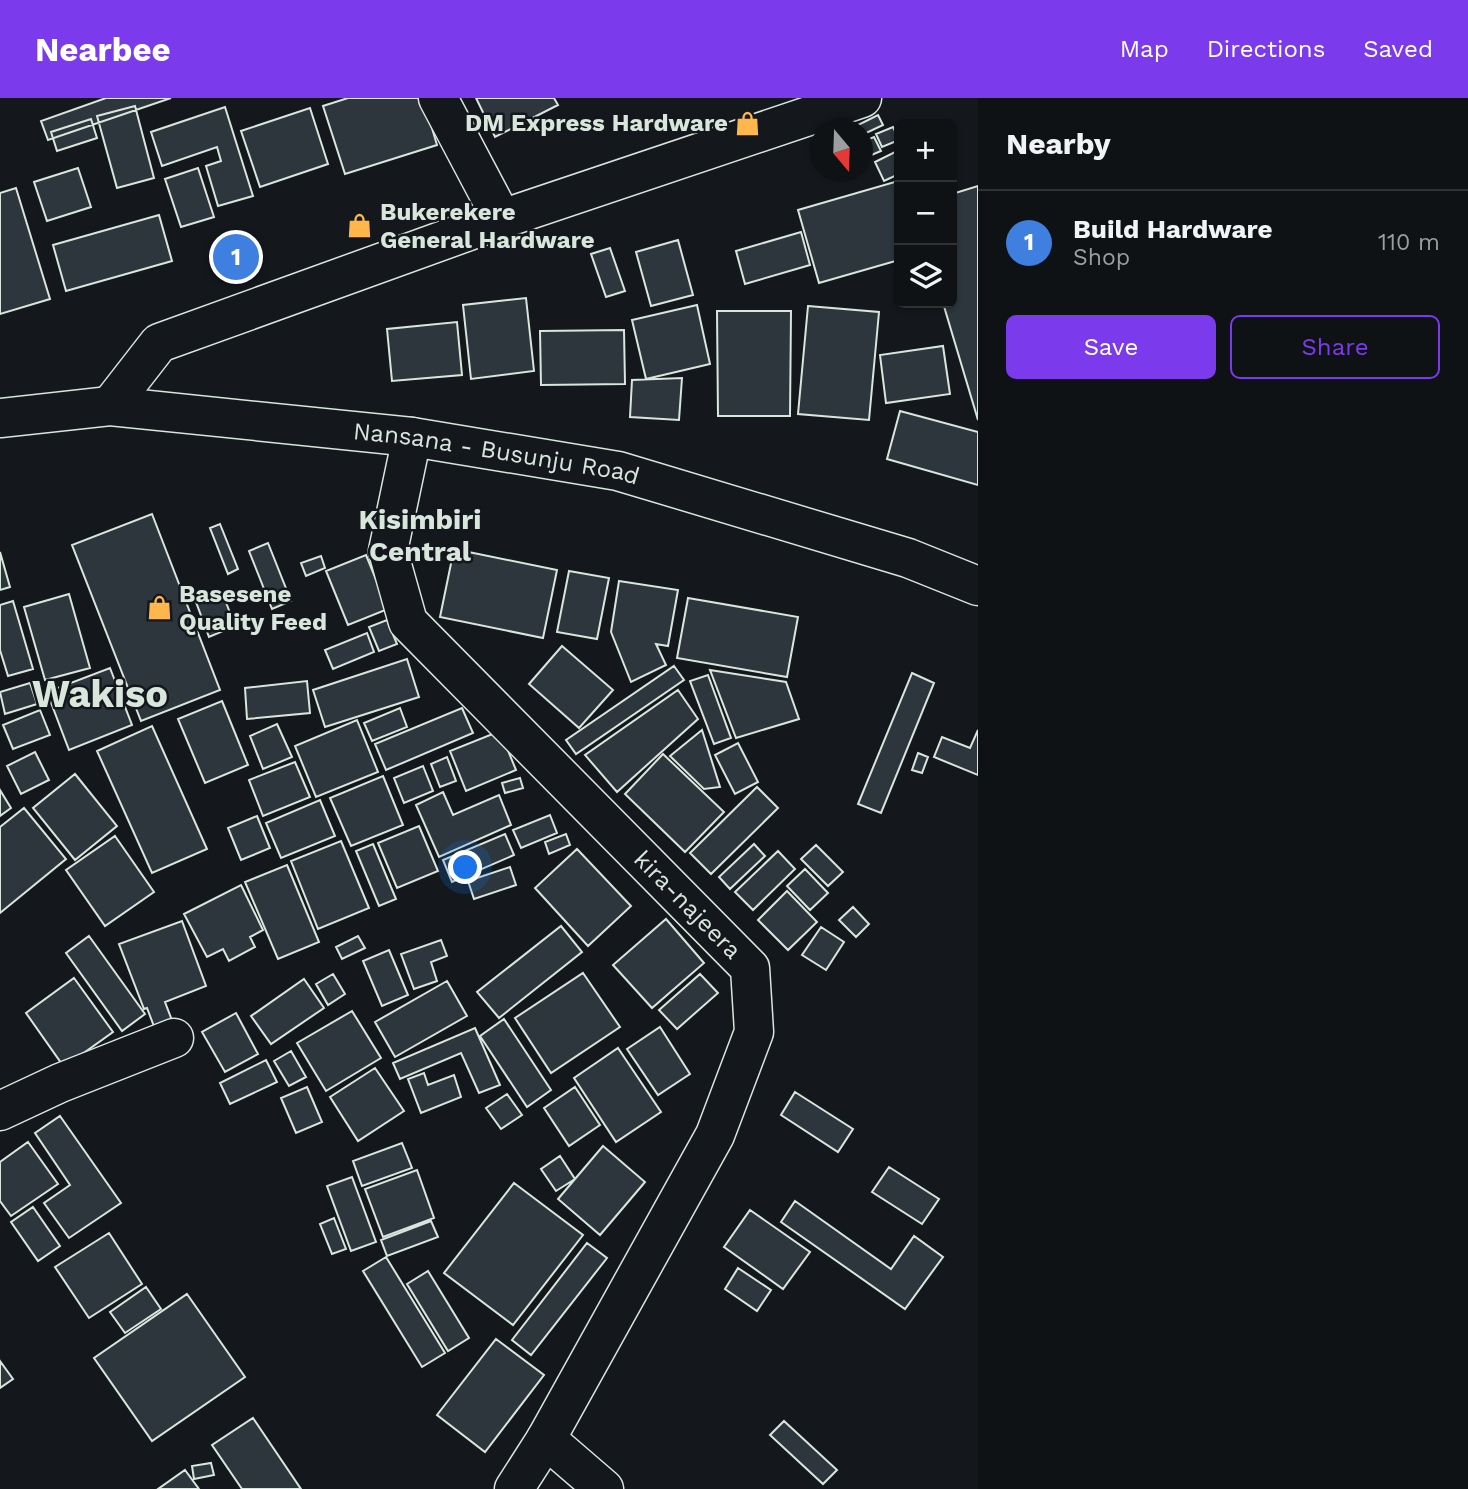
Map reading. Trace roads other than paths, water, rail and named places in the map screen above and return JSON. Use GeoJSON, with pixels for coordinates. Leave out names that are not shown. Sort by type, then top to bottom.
{"type":"FeatureCollection","features":[{"type":"Feature","properties":{"kind":"street"},"geometry":{"type":"LineString","coordinates":[[438,98],[502,219]]}},
{"type":"Feature","properties":{"kind":"street"},"geometry":{"type":"LineString","coordinates":[[110,406],[159,343],[502,219],[862,98]]}},
{"type":"Feature","properties":{"kind":"street","name":"Nansana - Busunju Road"},"geometry":{"type":"LineString","coordinates":[[0,418],[110,406],[412,437],[618,471],[908,558],[978,586]]}},
{"type":"Feature","properties":{"kind":"street","name":"kira-najeera"},"geometry":{"type":"LineString","coordinates":[[412,437],[388,551],[408,622],[750,968],[754,1032],[715,1135],[546,1439],[514,1489]]}},
{"type":"Feature","properties":{"kind":"street"},"geometry":{"type":"LineString","coordinates":[[0,1111],[60,1083],[174,1038]]}},
{"type":"Feature","properties":{"kind":"street"},"geometry":{"type":"LineString","coordinates":[[546,1439],[604,1489]]}},
{"type":"Feature","properties":{"kind":"place","name":"DM Express Hardware"},"geometry":{"type":"Point","coordinates":[748,123]}},
{"type":"Feature","properties":{"kind":"place","name":"Bukerekere General Hardware"},"geometry":{"type":"Point","coordinates":[360,226]}},
{"type":"Feature","properties":{"kind":"place","name":"Build Hardware"},"geometry":{"type":"Point","coordinates":[236,257]}},
{"type":"Feature","properties":{"kind":"place","name":"Basesene Quality Feed"},"geometry":{"type":"Point","coordinates":[159,608]}},
{"type":"Feature","properties":{"kind":"district","name":"Kisimbiri Central"},"geometry":{"type":"Point","coordinates":[420,535]}},
{"type":"Feature","properties":{"kind":"district","name":"Wakiso"},"geometry":{"type":"Point","coordinates":[100,694]}}]}
